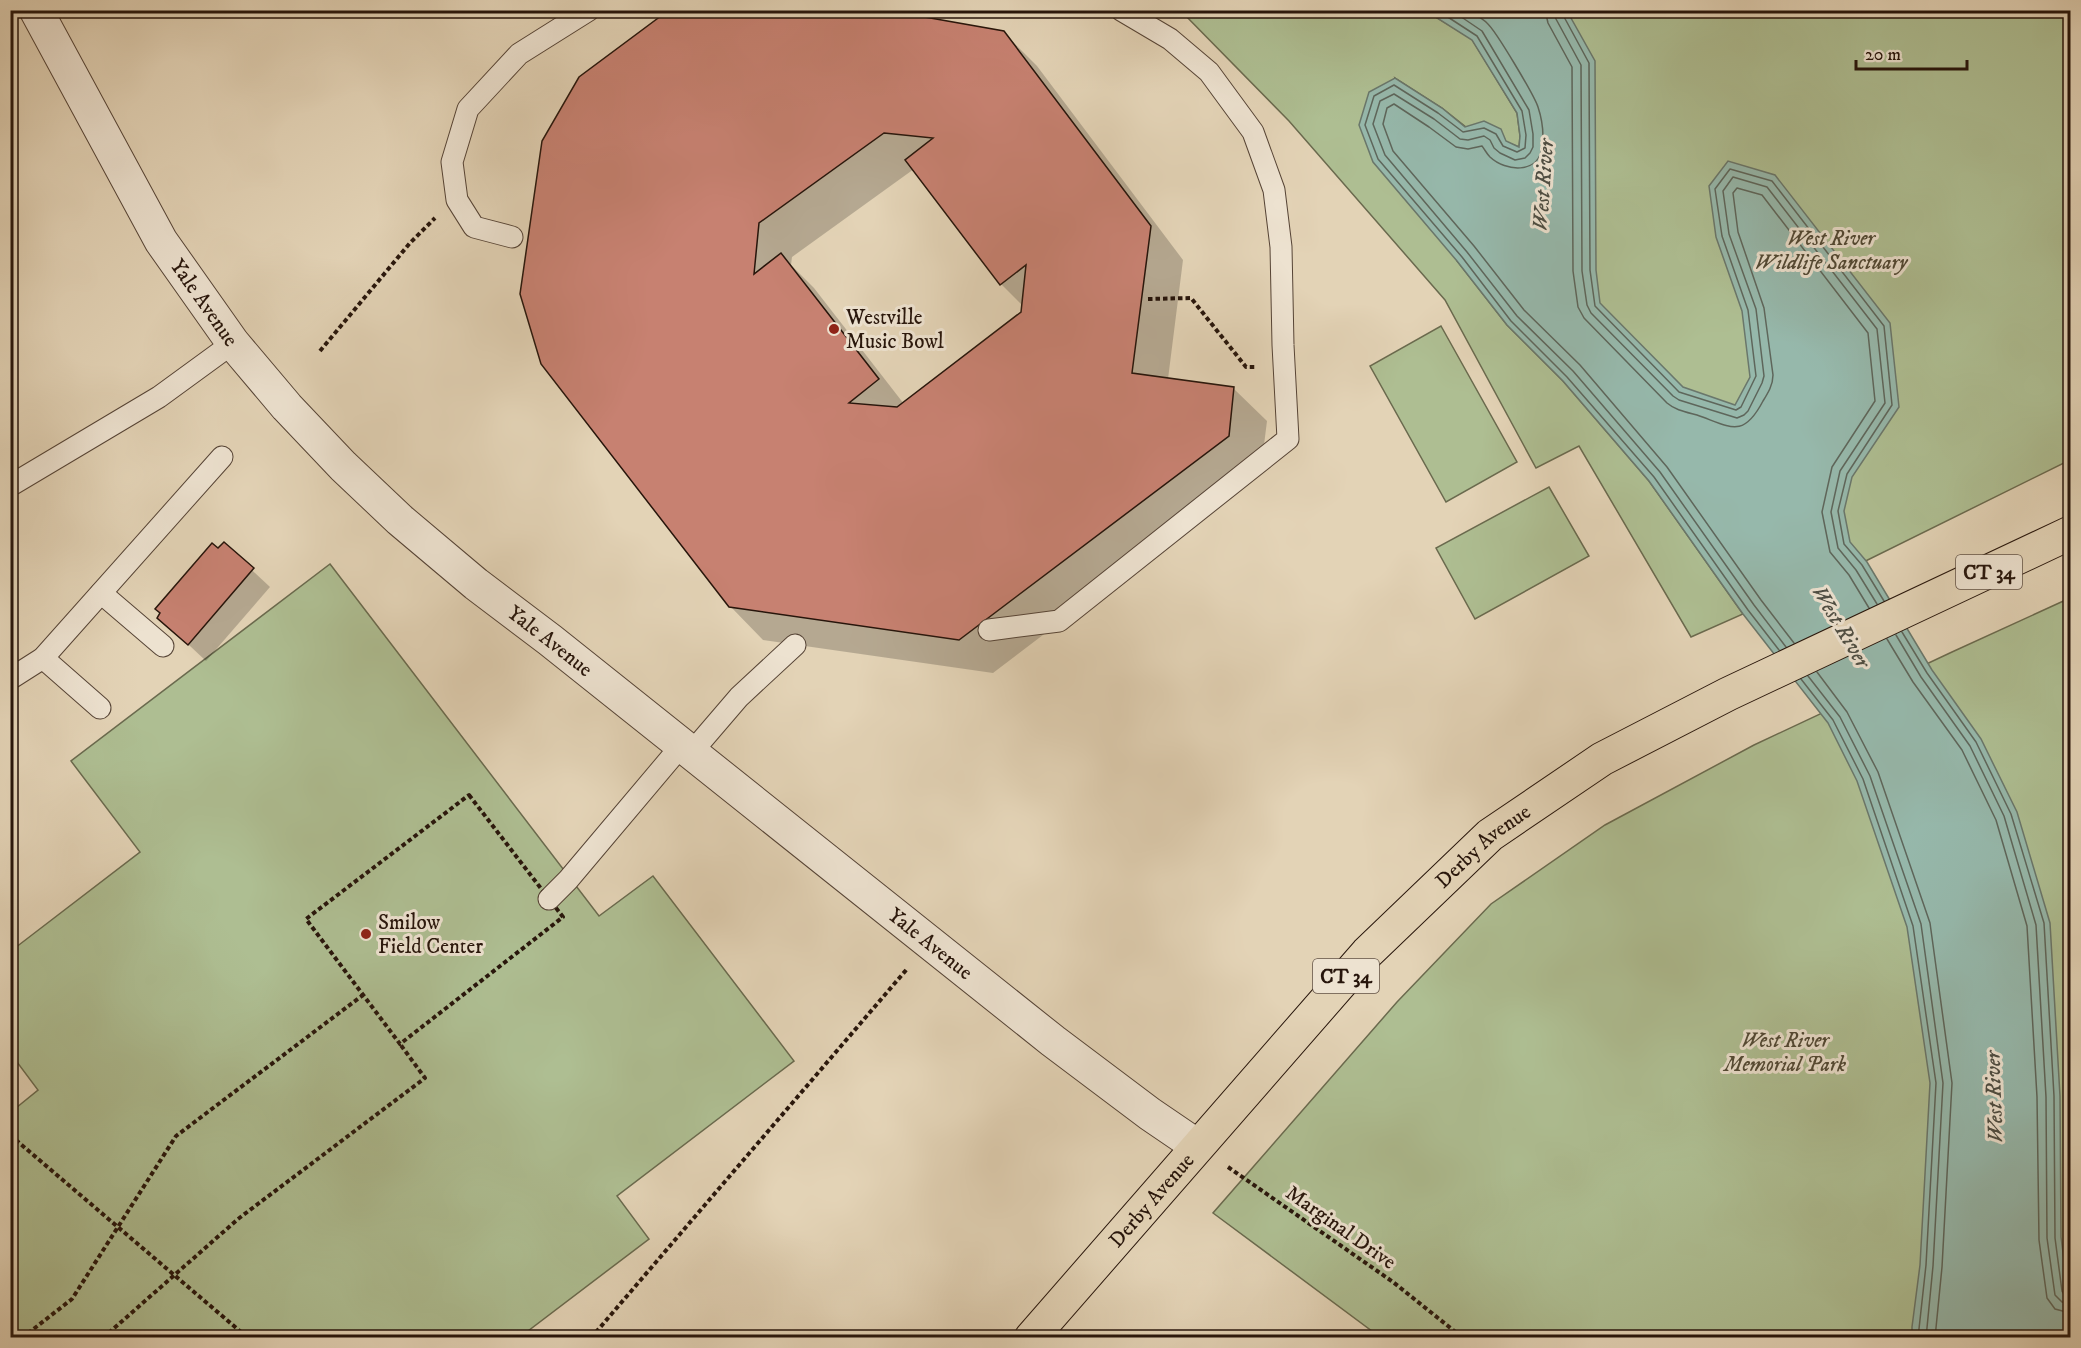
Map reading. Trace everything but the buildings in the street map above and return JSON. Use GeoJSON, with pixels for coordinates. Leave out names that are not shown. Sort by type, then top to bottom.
{"type":"FeatureCollection","features":[{"type":"Feature","properties":{"kind":"highway","name":"Derby Avenue"},"geometry":{"type":"LineString","coordinates":[[1031,1338],[1367,953],[1490,835],[1602,759],[1728,694],[2070,533]]}},
{"type":"Feature","properties":{"kind":"street","name":"Yale Avenue"},"geometry":{"type":"LineString","coordinates":[[36,10],[161,241],[232,343],[343,466],[400,520],[476,584],[550,639],[1053,1041],[1150,1114],[1197,1146]]}},
{"type":"Feature","properties":{"kind":"lane"},"geometry":{"type":"LineString","coordinates":[[512,237],[474,227],[457,200],[452,162],[468,109],[519,54],[589,10]]}},
{"type":"Feature","properties":{"kind":"lane"},"geometry":{"type":"LineString","coordinates":[[989,630],[1059,621],[1288,439],[1281,247],[1274,190],[1253,132],[1209,72],[1170,39],[1121,10]]}},
{"type":"Feature","properties":{"kind":"lane"},"geometry":{"type":"LineString","coordinates":[[11,485],[159,397],[232,343]]}},
{"type":"Feature","properties":{"kind":"lane"},"geometry":{"type":"LineString","coordinates":[[10,679],[43,658],[222,457]]}},
{"type":"Feature","properties":{"kind":"lane"},"geometry":{"type":"LineString","coordinates":[[101,593],[163,646]]}},
{"type":"Feature","properties":{"kind":"lane"},"geometry":{"type":"LineString","coordinates":[[549,899],[686,749],[795,645]]}},
{"type":"Feature","properties":{"kind":"lane"},"geometry":{"type":"LineString","coordinates":[[43,658],[100,708]]}},
{"type":"Feature","properties":{"kind":"path"},"geometry":{"type":"LineString","coordinates":[[320,351],[410,243]]}},
{"type":"Feature","properties":{"kind":"path"},"geometry":{"type":"LineString","coordinates":[[1148,299],[1191,298],[1246,367],[1284,366]]}},
{"type":"Feature","properties":{"kind":"path"},"geometry":{"type":"LineString","coordinates":[[103,1338],[238,1219],[425,1078],[306,920],[469,795],[563,917],[400,1044]]}},
{"type":"Feature","properties":{"kind":"path"},"geometry":{"type":"LineString","coordinates":[[591,1338],[930,943]]}},
{"type":"Feature","properties":{"kind":"path"},"geometry":{"type":"LineString","coordinates":[[22,1338],[72,1299],[176,1136],[363,995]]}},
{"type":"Feature","properties":{"kind":"path"},"geometry":{"type":"LineString","coordinates":[[10,1135],[248,1338]]}},
{"type":"Feature","properties":{"kind":"path","name":"Marginal Drive"},"geometry":{"type":"LineString","coordinates":[[1197,1146],[1393,1282],[1463,1338]]}},
{"type":"Feature","properties":{"kind":"green space"},"geometry":{"type":"Polygon","coordinates":[[[1181,11],[1426,11],[1472,39],[1517,113],[1519,147],[1466,127],[1442,108],[1395,78],[1457,261],[1507,325],[1563,381],[1649,481],[1743,614],[1691,637],[1579,446],[1536,468],[1445,300],[1289,121],[1181,11]]]}},
{"type":"Feature","properties":{"kind":"green space","name":"West River Wildlife Sanctuary"},"geometry":{"type":"Polygon","coordinates":[[[1501,11],[2070,11],[2070,460],[1819,584],[1593,354],[1501,11]]]}},
{"type":"Feature","properties":{"kind":"green space"},"geometry":{"type":"Polygon","coordinates":[[[1441,326],[1517,462],[1446,502],[1370,366],[1441,326]]]}},
{"type":"Feature","properties":{"kind":"green space"},"geometry":{"type":"Polygon","coordinates":[[[1549,487],[1589,556],[1475,619],[1436,548],[1549,487]]]}},
{"type":"Feature","properties":{"kind":"green space","name":"Smilow Field Center"},"geometry":{"type":"Polygon","coordinates":[[[330,564],[599,916],[653,876],[794,1061],[617,1196],[649,1239],[520,1337],[11,1338],[11,1112],[38,1090],[11,1054],[11,951],[140,852],[71,761],[330,564]]]}},
{"type":"Feature","properties":{"kind":"green space","name":"West River Memorial Park"},"geometry":{"type":"Polygon","coordinates":[[[2070,598],[2070,1337],[1380,1337],[1213,1213],[1397,1002],[1491,904],[1605,825],[1754,745],[2070,598]]]}},
{"type":"Feature","properties":{"kind":"water","name":"West River"},"geometry":{"type":"Polygon","coordinates":[[[1426,11],[1567,11],[1595,61],[1596,270],[1600,303],[1683,387],[1735,405],[1750,377],[1742,311],[1716,237],[1709,186],[1728,161],[1775,175],[1890,323],[1899,407],[1852,477],[1844,511],[1850,542],[1867,562],[1932,670],[1981,739],[2017,812],[2050,923],[2060,1096],[2061,1237],[2070,1307],[2070,1337],[1912,1337],[1920,1265],[1930,1083],[1907,927],[1857,781],[1828,723],[1743,614],[1649,481],[1563,381],[1507,325],[1457,261],[1373,162],[1359,125],[1369,92],[1395,78],[1442,108],[1465,127],[1484,121],[1501,129],[1506,141],[1519,147],[1517,113],[1472,40],[1426,11]]]}},
{"type":"Feature","properties":{"kind":"place","name":"Westville Music Bowl"},"geometry":{"type":"Point","coordinates":[834,329]}},
{"type":"Feature","properties":{"kind":"place","name":"Smilow Field Center"},"geometry":{"type":"Point","coordinates":[366,934]}}]}
